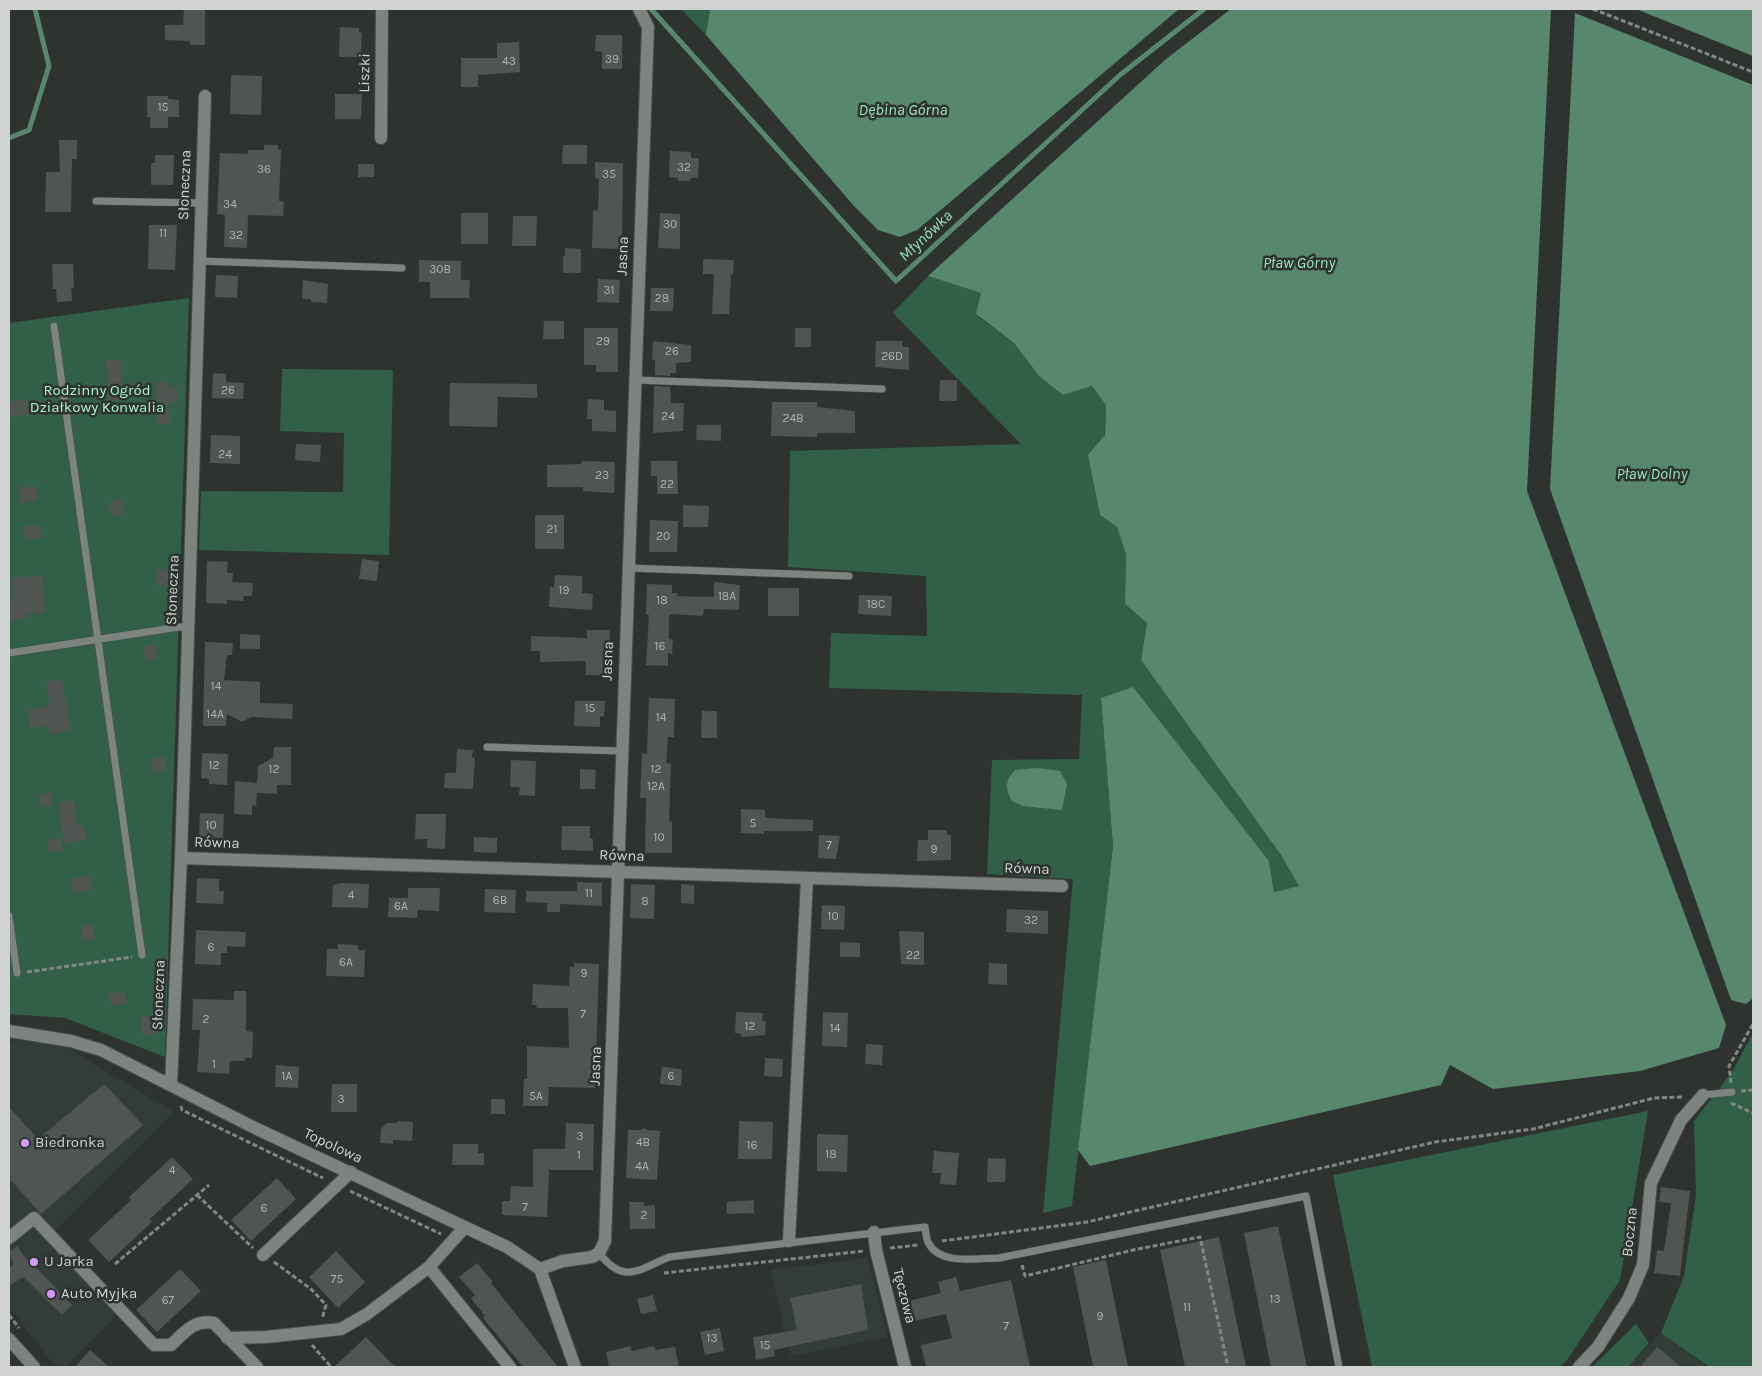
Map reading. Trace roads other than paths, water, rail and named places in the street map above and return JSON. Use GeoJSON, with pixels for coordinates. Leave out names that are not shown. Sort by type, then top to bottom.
{"type":"FeatureCollection","features":[{"type":"Feature","properties":{"kind":"street","name":"Liszki"},"geometry":{"type":"LineString","coordinates":[[380,138],[382,9]]}},
{"type":"Feature","properties":{"kind":"street","name":"Jasna"},"geometry":{"type":"LineString","coordinates":[[599,1253],[605,1241],[607,1202],[634,380],[648,27],[640,9]]}},
{"type":"Feature","properties":{"kind":"street","name":"Słoneczna"},"geometry":{"type":"LineString","coordinates":[[171,1085],[181,858],[198,262],[205,96]]}},
{"type":"Feature","properties":{"kind":"street","name":"Równa"},"geometry":{"type":"LineString","coordinates":[[181,858],[1062,886]]}},
{"type":"Feature","properties":{"kind":"street"},"geometry":{"type":"LineString","coordinates":[[789,1242],[807,879]]}},
{"type":"Feature","properties":{"kind":"street","name":"Topolowa"},"geometry":{"type":"LineString","coordinates":[[9,1032],[71,1041],[101,1050],[255,1128],[351,1172],[464,1228],[508,1247],[540,1269]]}},
{"type":"Feature","properties":{"kind":"street","name":"Boczna"},"geometry":{"type":"LineString","coordinates":[[1579,1367],[1598,1346],[1628,1298],[1643,1265],[1651,1183],[1681,1120],[1703,1095]]}},
{"type":"Feature","properties":{"kind":"street"},"geometry":{"type":"LineString","coordinates":[[263,1255],[351,1172]]}},
{"type":"Feature","properties":{"kind":"street"},"geometry":{"type":"LineString","coordinates":[[9,1238],[34,1218],[154,1345],[163,1347],[171,1345],[194,1324],[204,1321],[214,1323],[257,1367]]}},
{"type":"Feature","properties":{"kind":"street"},"geometry":{"type":"LineString","coordinates":[[227,1338],[303,1334],[341,1329],[367,1314],[429,1267],[464,1228]]}},
{"type":"Feature","properties":{"kind":"street","name":"Tęczowa"},"geometry":{"type":"LineString","coordinates":[[874,1232],[876,1250],[905,1367]]}},
{"type":"Feature","properties":{"kind":"street"},"geometry":{"type":"LineString","coordinates":[[575,1367],[540,1269],[564,1261],[592,1257],[599,1253]]}},
{"type":"Feature","properties":{"kind":"street"},"geometry":{"type":"LineString","coordinates":[[429,1267],[510,1367]]}},
{"type":"Feature","properties":{"kind":"street"},"geometry":{"type":"LineString","coordinates":[[9,1339],[34,1367]]}},
{"type":"Feature","properties":{"kind":"lane"},"geometry":{"type":"LineString","coordinates":[[96,201],[200,202]]}},
{"type":"Feature","properties":{"kind":"lane"},"geometry":{"type":"LineString","coordinates":[[198,262],[402,268]]}},
{"type":"Feature","properties":{"kind":"lane"},"geometry":{"type":"LineString","coordinates":[[54,326],[100,639],[142,955]]}},
{"type":"Feature","properties":{"kind":"lane"},"geometry":{"type":"LineString","coordinates":[[634,380],[882,389]]}},
{"type":"Feature","properties":{"kind":"lane"},"geometry":{"type":"LineString","coordinates":[[628,568],[848,576]]}},
{"type":"Feature","properties":{"kind":"lane"},"geometry":{"type":"LineString","coordinates":[[9,653],[179,627],[188,628]]}},
{"type":"Feature","properties":{"kind":"lane"},"geometry":{"type":"LineString","coordinates":[[487,747],[622,751]]}},
{"type":"Feature","properties":{"kind":"lane"},"geometry":{"type":"LineString","coordinates":[[9,916],[17,973]]}},
{"type":"Feature","properties":{"kind":"lane"},"geometry":{"type":"LineString","coordinates":[[1703,1095],[1732,1092]]}},
{"type":"Feature","properties":{"kind":"lane"},"geometry":{"type":"LineString","coordinates":[[599,1253],[614,1269],[632,1273],[669,1257],[924,1227],[928,1243],[948,1258],[999,1258],[1306,1196],[1340,1367]]}},
{"type":"Feature","properties":{"kind":"water","name":"Dębina Górna"},"geometry":{"type":"Polygon","coordinates":[[[710,9],[1179,9],[917,230],[900,237],[878,230],[854,206],[706,35],[710,9]]]}},
{"type":"Feature","properties":{"kind":"water","name":"Pław Górny"},"geometry":{"type":"Polygon","coordinates":[[[1231,9],[1551,9],[1527,491],[1726,1025],[1719,1048],[1640,1071],[1493,1089],[1450,1065],[1441,1085],[1090,1166],[1078,1150],[1113,846],[1101,698],[1133,687],[1269,861],[1274,892],[1299,886],[1281,855],[1141,660],[1147,623],[1125,604],[1126,555],[1117,527],[1100,515],[1088,455],[1105,435],[1106,405],[1092,386],[1063,395],[1039,376],[1014,343],[976,314],[981,293],[928,276],[1166,59],[1231,9]]]}},
{"type":"Feature","properties":{"kind":"water"},"geometry":{"type":"Polygon","coordinates":[[[1636,9],[1753,9],[1753,56],[1636,9]]]}},
{"type":"Feature","properties":{"kind":"water","name":"Pław Dolny"},"geometry":{"type":"Polygon","coordinates":[[[1575,13],[1753,85],[1753,998],[1746,1004],[1731,1000],[1550,489],[1575,13]]]}},
{"type":"Feature","properties":{"kind":"water"},"geometry":{"type":"Polygon","coordinates":[[[1037,768],[1060,771],[1067,784],[1062,810],[1023,806],[1012,801],[1007,785],[1015,770],[1037,768]]]}},
{"type":"Feature","properties":{"kind":"waterway","name":"Młynówka"},"geometry":{"type":"LineString","coordinates":[[9,138],[29,130],[49,66],[35,9]]}},
{"type":"Feature","properties":{"kind":"waterway","name":"Młynówka"},"geometry":{"type":"LineString","coordinates":[[651,9],[896,281],[1120,75],[1204,9]]}},
{"type":"Feature","properties":{"kind":"place","name":"Biedronka"},"geometry":{"type":"Point","coordinates":[25,1143]}},
{"type":"Feature","properties":{"kind":"place","name":"U Jarka"},"geometry":{"type":"Point","coordinates":[34,1262]}},
{"type":"Feature","properties":{"kind":"place","name":"Auto Myjka"},"geometry":{"type":"Point","coordinates":[51,1294]}},
{"type":"Feature","properties":{"kind":"park label","name":"Rodzinny Ogród Działkowy Konwalia"},"geometry":{"type":"Point","coordinates":[97,400]}}]}
